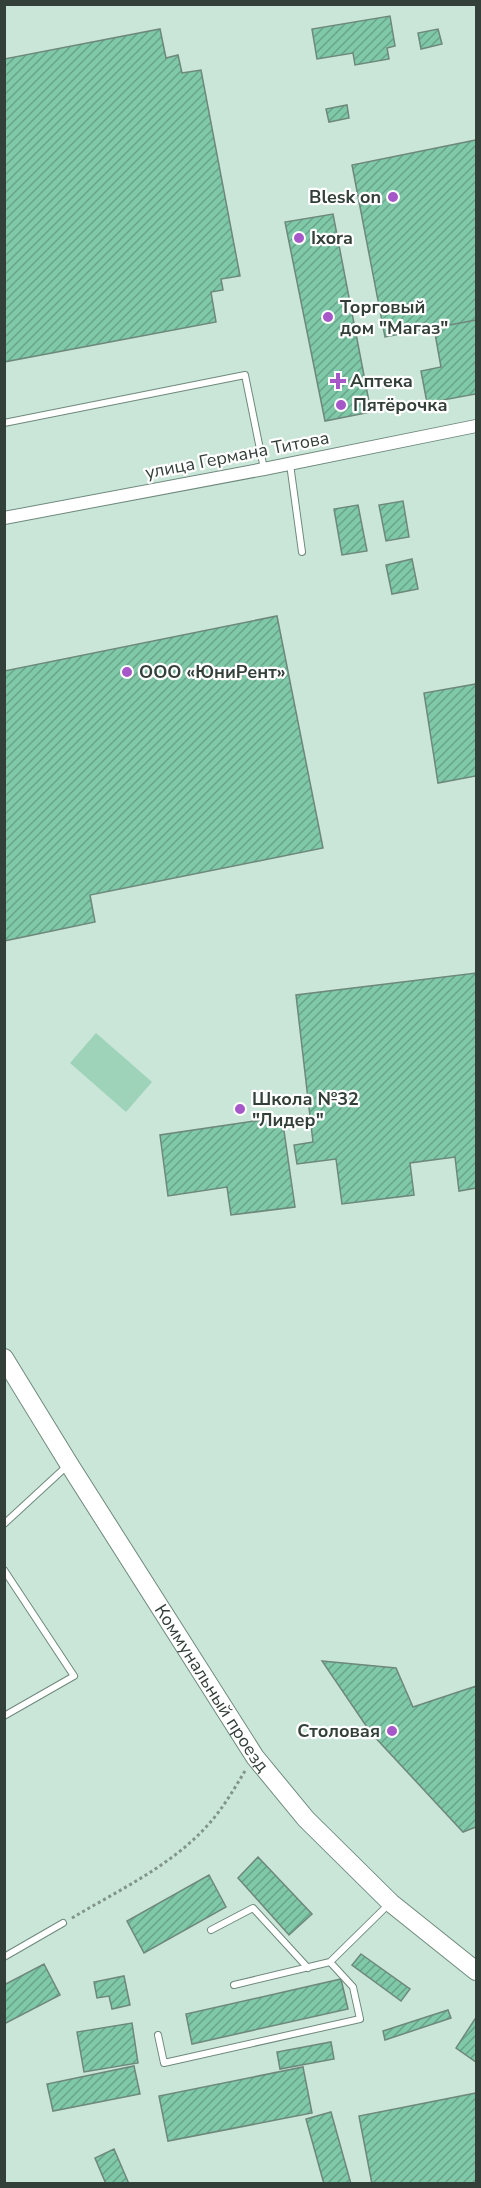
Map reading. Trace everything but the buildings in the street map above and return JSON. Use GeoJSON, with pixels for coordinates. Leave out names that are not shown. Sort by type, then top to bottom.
{"type":"FeatureCollection","features":[{"type":"Feature","properties":{"kind":"street","name":"улица Германа Титова"},"geometry":{"type":"LineString","coordinates":[[4,518],[264,470],[477,426]]}},
{"type":"Feature","properties":{"kind":"street","name":"Коммунальный проезд"},"geometry":{"type":"LineString","coordinates":[[4,1358],[255,1758],[306,1819],[391,1903],[477,1971]]}},
{"type":"Feature","properties":{"kind":"lane"},"geometry":{"type":"LineString","coordinates":[[4,423],[245,375],[264,470]]}},
{"type":"Feature","properties":{"kind":"lane"},"geometry":{"type":"LineString","coordinates":[[290,464],[302,552]]}},
{"type":"Feature","properties":{"kind":"lane"},"geometry":{"type":"LineString","coordinates":[[4,1524],[69,1464]]}},
{"type":"Feature","properties":{"kind":"lane"},"geometry":{"type":"LineString","coordinates":[[4,1570],[74,1676],[4,1716]]}},
{"type":"Feature","properties":{"kind":"lane"},"geometry":{"type":"LineString","coordinates":[[234,1985],[330,1962],[391,1903]]}},
{"type":"Feature","properties":{"kind":"lane"},"geometry":{"type":"LineString","coordinates":[[211,1930],[253,1908],[308,1968]]}},
{"type":"Feature","properties":{"kind":"lane"},"geometry":{"type":"LineString","coordinates":[[4,1957],[63,1923]]}},
{"type":"Feature","properties":{"kind":"lane"},"geometry":{"type":"LineString","coordinates":[[158,2035],[164,2063],[360,2019],[353,1987],[330,1962]]}},
{"type":"Feature","properties":{"kind":"path"},"geometry":{"type":"LineString","coordinates":[[63,1923],[172,1858],[200,1833],[220,1810],[255,1758]]}},
{"type":"Feature","properties":{"kind":"green space"},"geometry":{"type":"Polygon","coordinates":[[[96,1033],[152,1082],[126,1112],[70,1063],[96,1033]]]}},
{"type":"Feature","properties":{"kind":"place","name":"Blesk on"},"geometry":{"type":"Point","coordinates":[393,197]}},
{"type":"Feature","properties":{"kind":"place","name":"Ixora"},"geometry":{"type":"Point","coordinates":[299,238]}},
{"type":"Feature","properties":{"kind":"place","name":"Торговый дом \"Магаз\""},"geometry":{"type":"Point","coordinates":[328,317]}},
{"type":"Feature","properties":{"kind":"place","name":"Аптека"},"geometry":{"type":"Point","coordinates":[338,381]}},
{"type":"Feature","properties":{"kind":"place","name":"Пятёрочка"},"geometry":{"type":"Point","coordinates":[341,405]}},
{"type":"Feature","properties":{"kind":"place","name":"ООО «ЮниРент»"},"geometry":{"type":"Point","coordinates":[127,672]}},
{"type":"Feature","properties":{"kind":"place","name":"Школа №32 \"Лидер\""},"geometry":{"type":"Point","coordinates":[240,1109]}},
{"type":"Feature","properties":{"kind":"place","name":"Столовая"},"geometry":{"type":"Point","coordinates":[392,1731]}}]}
